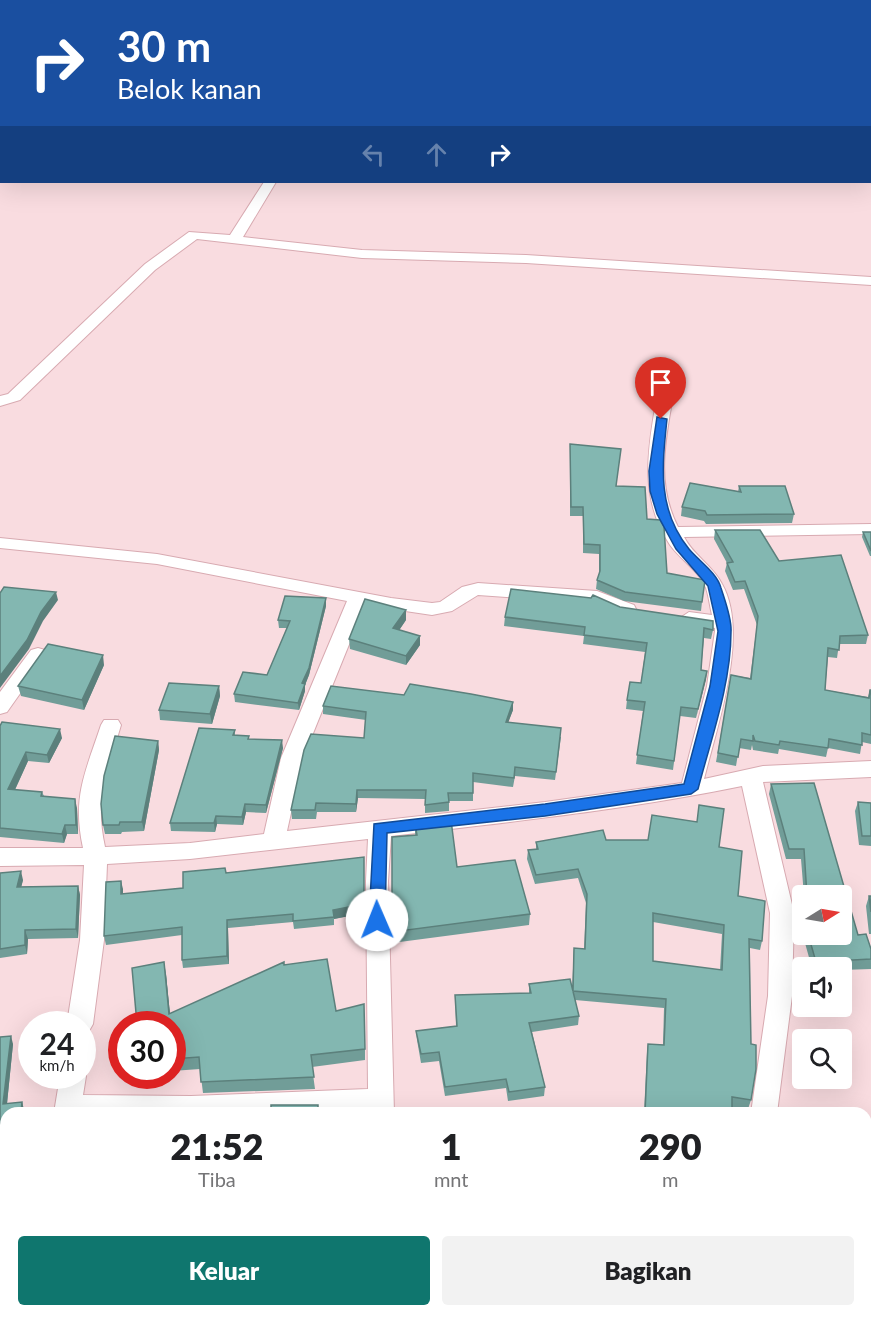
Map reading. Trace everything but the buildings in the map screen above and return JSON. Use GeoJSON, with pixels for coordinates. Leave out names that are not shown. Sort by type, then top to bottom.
{"type":"FeatureCollection","features":[{"type":"Feature","properties":{"kind":"street"},"geometry":{"type":"LineString","coordinates":[[234,240],[269,183]]}},
{"type":"Feature","properties":{"kind":"street"},"geometry":{"type":"LineString","coordinates":[[0,401],[14,397],[90,322],[184,240],[201,234],[234,240],[362,254],[526,259],[871,281]]}},
{"type":"Feature","properties":{"kind":"street"},"geometry":{"type":"LineString","coordinates":[[664,402],[656,453],[656,481],[663,514],[682,549],[714,585],[725,631],[717,686],[691,789]]}},
{"type":"Feature","properties":{"kind":"street"},"geometry":{"type":"LineString","coordinates":[[672,532],[871,529]]}},
{"type":"Feature","properties":{"kind":"street"},"geometry":{"type":"LineString","coordinates":[[0,543],[125,555],[358,598],[432,609],[445,607],[472,590],[518,590],[597,597],[620,608],[642,611]]}},
{"type":"Feature","properties":{"kind":"street"},"geometry":{"type":"LineString","coordinates":[[274,841],[292,758],[358,598]]}},
{"type":"Feature","properties":{"kind":"street"},"geometry":{"type":"LineString","coordinates":[[676,616],[722,623]]}},
{"type":"Feature","properties":{"kind":"street"},"geometry":{"type":"LineString","coordinates":[[0,707],[38,654]]}},
{"type":"Feature","properties":{"kind":"street"},"geometry":{"type":"LineString","coordinates":[[82,1011],[90,956],[96,856],[88,819],[91,788],[111,725]]}},
{"type":"Feature","properties":{"kind":"street"},"geometry":{"type":"LineString","coordinates":[[0,857],[96,856],[190,851],[545,810],[691,789],[782,772],[871,770]]}},
{"type":"Feature","properties":{"kind":"street"},"geometry":{"type":"LineString","coordinates":[[751,777],[782,914],[780,996],[765,1107]]}},
{"type":"Feature","properties":{"kind":"street"},"geometry":{"type":"LineString","coordinates":[[380,828],[377,881],[381,1107]]}},
{"type":"Feature","properties":{"kind":"street"},"geometry":{"type":"LineString","coordinates":[[68,1107],[72,1089]]}},
{"type":"Feature","properties":{"kind":"route"},"geometry":{"type":"LineString","coordinates":[[377,920],[380,828],[545,810],[691,789],[717,686],[725,631],[714,585],[675,538],[663,514],[656,491],[656,453],[661,419]]}}]}
